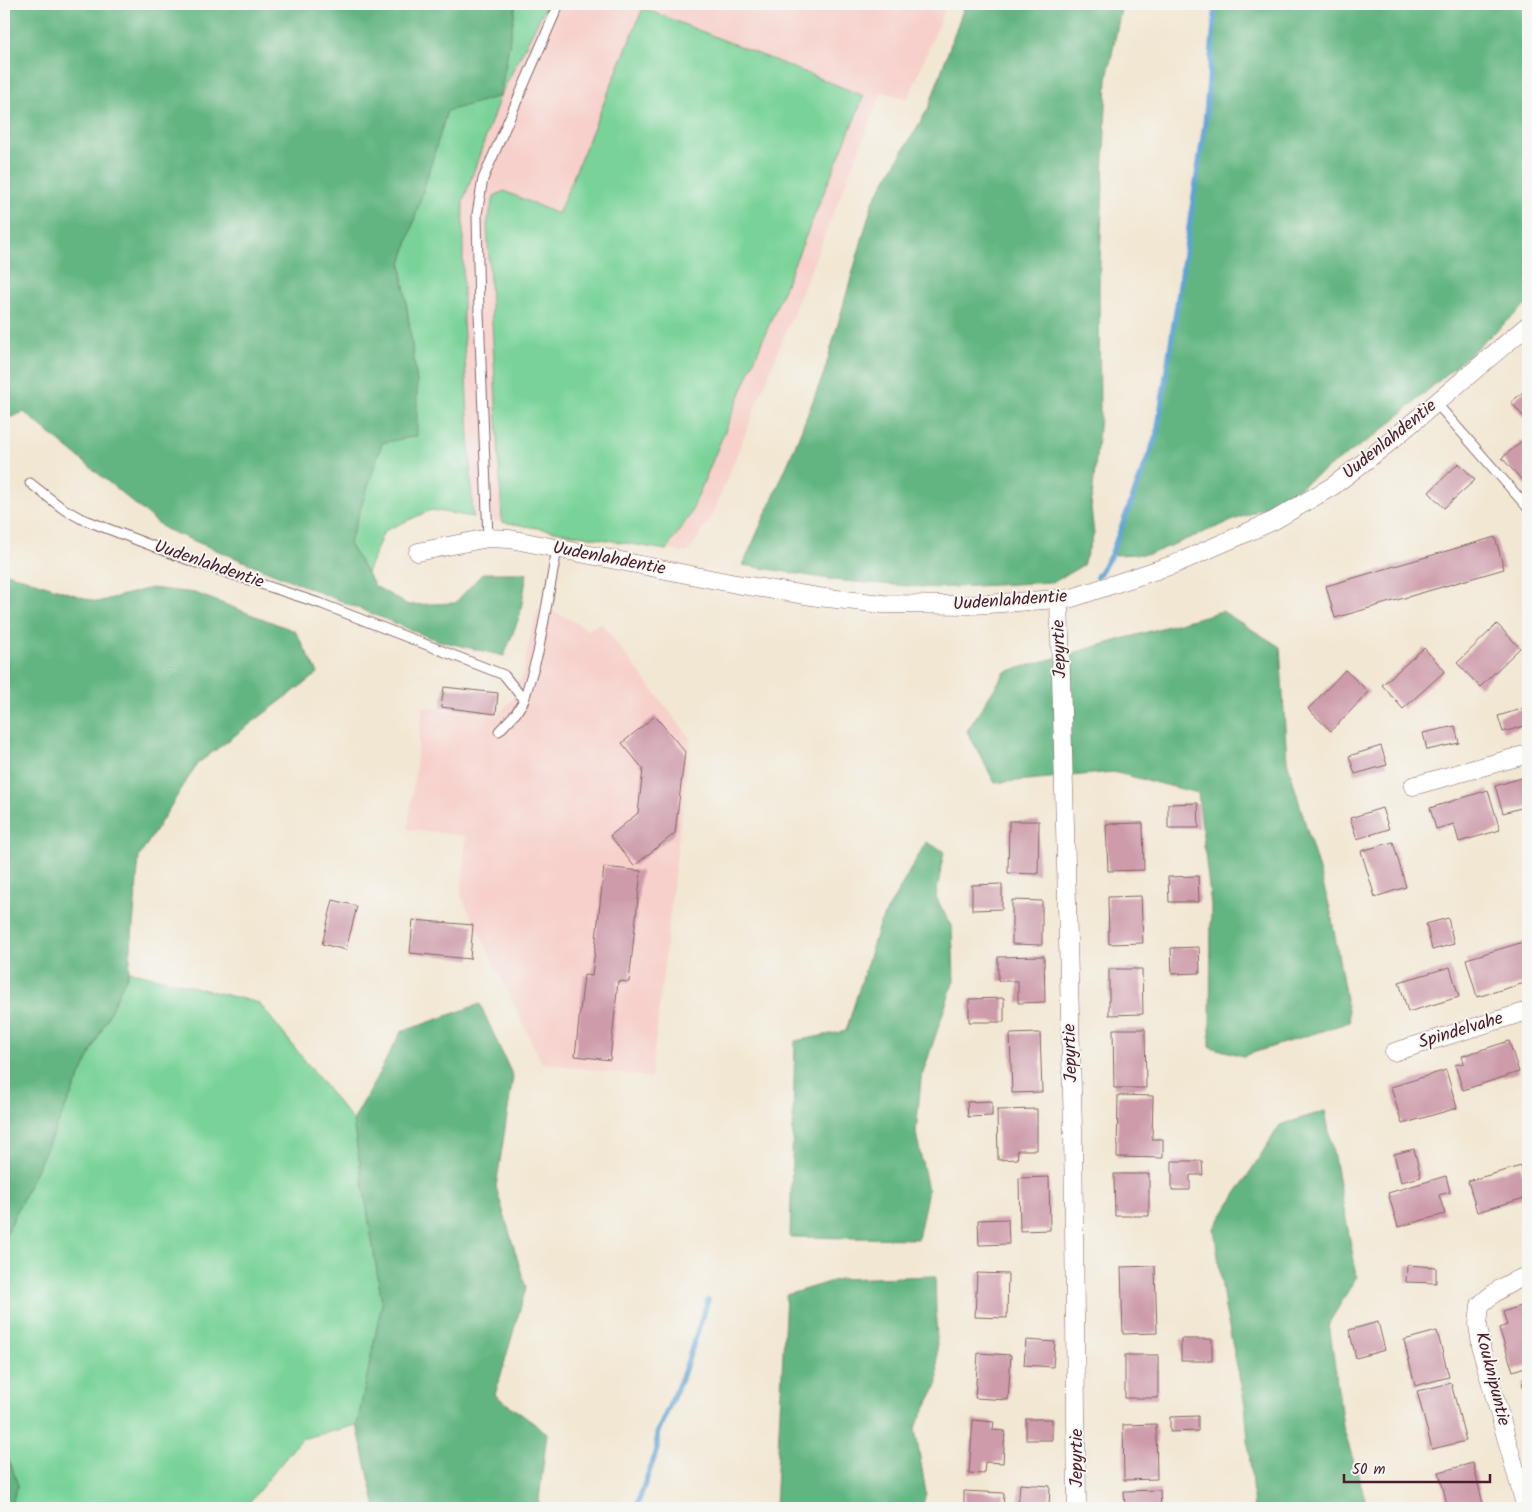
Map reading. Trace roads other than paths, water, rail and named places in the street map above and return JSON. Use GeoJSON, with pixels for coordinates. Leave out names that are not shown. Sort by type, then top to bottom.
{"type":"FeatureCollection","features":[{"type":"Feature","properties":{"kind":"street","name":"Uudenlahdentie"},"geometry":{"type":"LineString","coordinates":[[418,552],[488,538],[510,539],[736,584],[818,597],[882,604],[973,605],[1072,598],[1175,564],[1273,521],[1333,486],[1528,326]]}},
{"type":"Feature","properties":{"kind":"street","name":"Jepyrtie"},"geometry":{"type":"LineString","coordinates":[[1059,599],[1073,1130],[1077,1508]]}},
{"type":"Feature","properties":{"kind":"street"},"geometry":{"type":"LineString","coordinates":[[1413,786],[1528,754]]}},
{"type":"Feature","properties":{"kind":"street","name":"Spindelvahe"},"geometry":{"type":"LineString","coordinates":[[1394,1052],[1528,1011]]}},
{"type":"Feature","properties":{"kind":"street","name":"Kouknipuntie"},"geometry":{"type":"LineString","coordinates":[[1526,1508],[1482,1352],[1478,1325],[1480,1305],[1493,1293],[1528,1276]]}},
{"type":"Feature","properties":{"kind":"lane"},"geometry":{"type":"LineString","coordinates":[[488,538],[477,214],[483,179],[559,4]]}},
{"type":"Feature","properties":{"kind":"lane"},"geometry":{"type":"LineString","coordinates":[[1436,403],[1528,508]]}},
{"type":"Feature","properties":{"kind":"lane","name":"Uudenlahdentie"},"geometry":{"type":"LineString","coordinates":[[30,483],[62,508],[80,518],[194,562],[322,604],[504,674],[524,700]]}},
{"type":"Feature","properties":{"kind":"lane"},"geometry":{"type":"LineString","coordinates":[[499,731],[516,713],[524,700],[538,653],[556,548]]}},
{"type":"Feature","properties":{"kind":"waterway"},"geometry":{"type":"LineString","coordinates":[[1097,577],[1111,555],[1157,434],[1205,125],[1216,4]]}},
{"type":"Feature","properties":{"kind":"waterway"},"geometry":{"type":"LineString","coordinates":[[636,1508],[657,1450],[657,1434],[683,1375],[708,1300]]}}]}
